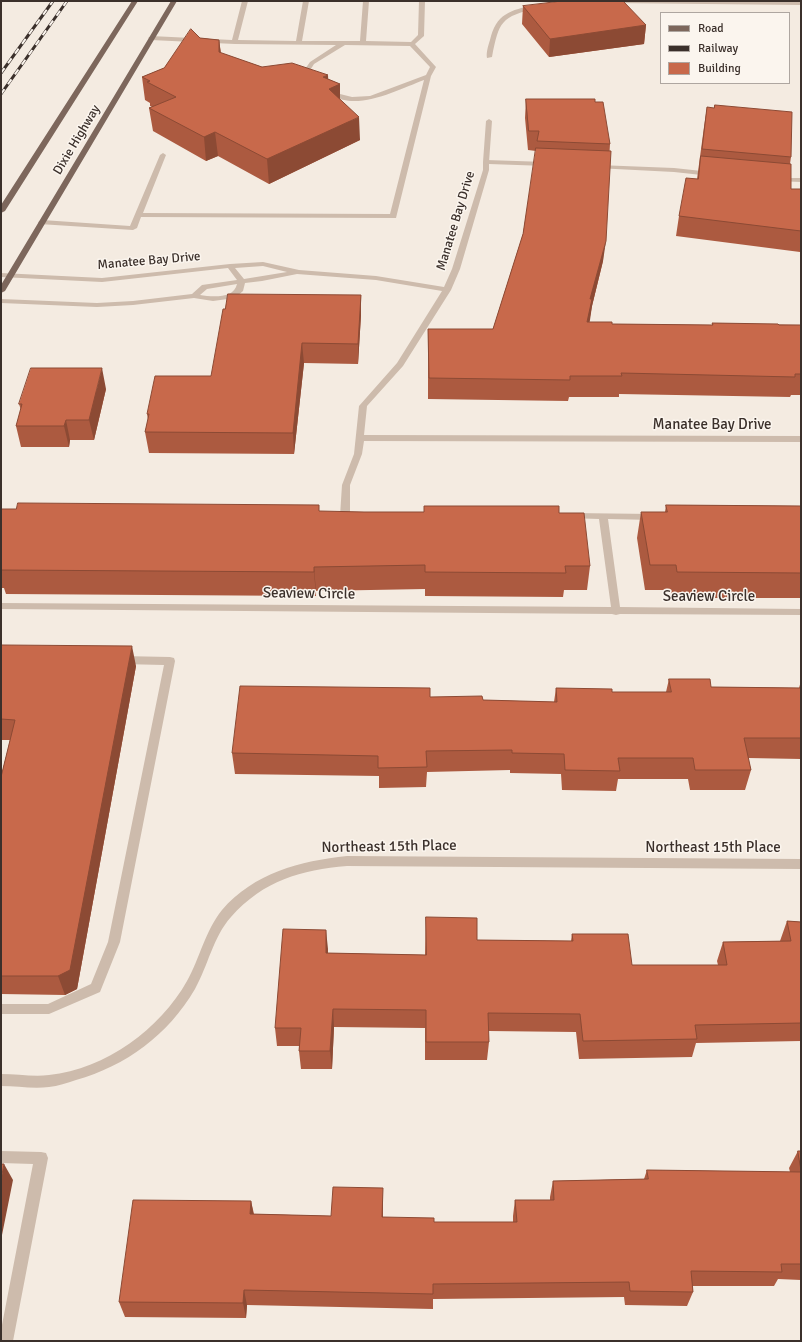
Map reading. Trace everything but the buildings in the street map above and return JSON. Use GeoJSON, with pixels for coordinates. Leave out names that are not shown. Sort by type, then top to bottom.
{"type":"FeatureCollection","features":[{"type":"Feature","properties":{"kind":"main road","name":"Dixie Highway"},"geometry":{"type":"LineString","coordinates":[[1,211],[135,1]]}},
{"type":"Feature","properties":{"kind":"main road","name":"Dixie Highway"},"geometry":{"type":"LineString","coordinates":[[1,292],[174,1]]}},
{"type":"Feature","properties":{"kind":"street"},"geometry":{"type":"LineString","coordinates":[[235,42],[245,1]]}},
{"type":"Feature","properties":{"kind":"street"},"geometry":{"type":"LineString","coordinates":[[299,42],[306,1]]}},
{"type":"Feature","properties":{"kind":"street"},"geometry":{"type":"LineString","coordinates":[[362,43],[366,1]]}},
{"type":"Feature","properties":{"kind":"street"},"geometry":{"type":"LineString","coordinates":[[151,38],[235,42],[412,44],[421,36],[422,1]]}},
{"type":"Feature","properties":{"kind":"street"},"geometry":{"type":"LineString","coordinates":[[602,1],[801,3]]}},
{"type":"Feature","properties":{"kind":"street"},"geometry":{"type":"LineString","coordinates":[[489,57],[492,40],[503,17],[508,13],[521,9],[542,5]]}},
{"type":"Feature","properties":{"kind":"street"},"geometry":{"type":"LineString","coordinates":[[312,85],[306,72],[312,63],[343,43]]}},
{"type":"Feature","properties":{"kind":"street"},"geometry":{"type":"LineString","coordinates":[[138,216],[393,216],[428,76],[433,67],[412,44]]}},
{"type":"Feature","properties":{"kind":"street"},"geometry":{"type":"LineString","coordinates":[[336,95],[352,99],[371,98],[428,76]]}},
{"type":"Feature","properties":{"kind":"street"},"geometry":{"type":"LineString","coordinates":[[486,162],[489,121]]}},
{"type":"Feature","properties":{"kind":"street"},"geometry":{"type":"LineString","coordinates":[[42,222],[133,228],[163,155]]}},
{"type":"Feature","properties":{"kind":"street","name":"Manatee Bay Drive"},"geometry":{"type":"LineString","coordinates":[[345,516],[346,485],[358,454],[363,406],[400,364],[446,290],[456,269],[486,170],[486,162],[556,165]]}},
{"type":"Feature","properties":{"kind":"street"},"geometry":{"type":"LineString","coordinates":[[588,166],[674,170],[721,175]]}},
{"type":"Feature","properties":{"kind":"street"},"geometry":{"type":"LineString","coordinates":[[769,180],[801,180]]}},
{"type":"Feature","properties":{"kind":"street","name":"Manatee Bay Drive"},"geometry":{"type":"LineString","coordinates":[[1,275],[102,280],[230,266],[263,264],[299,272],[376,278],[446,290]]}},
{"type":"Feature","properties":{"kind":"street"},"geometry":{"type":"LineString","coordinates":[[230,266],[242,281]]}},
{"type":"Feature","properties":{"kind":"street","name":"Manatee Bay Drive"},"geometry":{"type":"LineString","coordinates":[[194,296],[205,287],[242,281],[262,280],[299,272]]}},
{"type":"Feature","properties":{"kind":"street","name":"Manatee Bay Drive"},"geometry":{"type":"LineString","coordinates":[[1,301],[97,305],[141,303],[194,296],[213,299],[232,296],[240,289],[242,281]]}},
{"type":"Feature","properties":{"kind":"street","name":"Manatee Bay Drive"},"geometry":{"type":"LineString","coordinates":[[359,438],[801,440]]}},
{"type":"Feature","properties":{"kind":"street"},"geometry":{"type":"LineString","coordinates":[[564,516],[666,517]]}},
{"type":"Feature","properties":{"kind":"street"},"geometry":{"type":"LineString","coordinates":[[603,516],[616,612]]}},
{"type":"Feature","properties":{"kind":"street","name":"Seaview Circle"},"geometry":{"type":"LineString","coordinates":[[1,606],[616,612],[801,612]]}},
{"type":"Feature","properties":{"kind":"street"},"geometry":{"type":"LineString","coordinates":[[1,1010],[49,1010],[96,988],[114,942],[170,661],[109,660]]}},
{"type":"Feature","properties":{"kind":"street","name":"Northeast 15th Place"},"geometry":{"type":"LineString","coordinates":[[1,1080],[50,1081],[86,1073],[121,1058],[151,1036],[174,1011],[192,984],[214,930],[234,906],[258,887],[285,873],[316,864],[347,861],[801,864]]}},
{"type":"Feature","properties":{"kind":"street"},"geometry":{"type":"LineString","coordinates":[[1,1157],[41,1158],[6,1341]]}},
{"type":"Feature","properties":{"kind":"railway"},"geometry":{"type":"LineString","coordinates":[[1,73],[53,1]]}},
{"type":"Feature","properties":{"kind":"railway"},"geometry":{"type":"LineString","coordinates":[[1,94],[67,1]]}}]}
